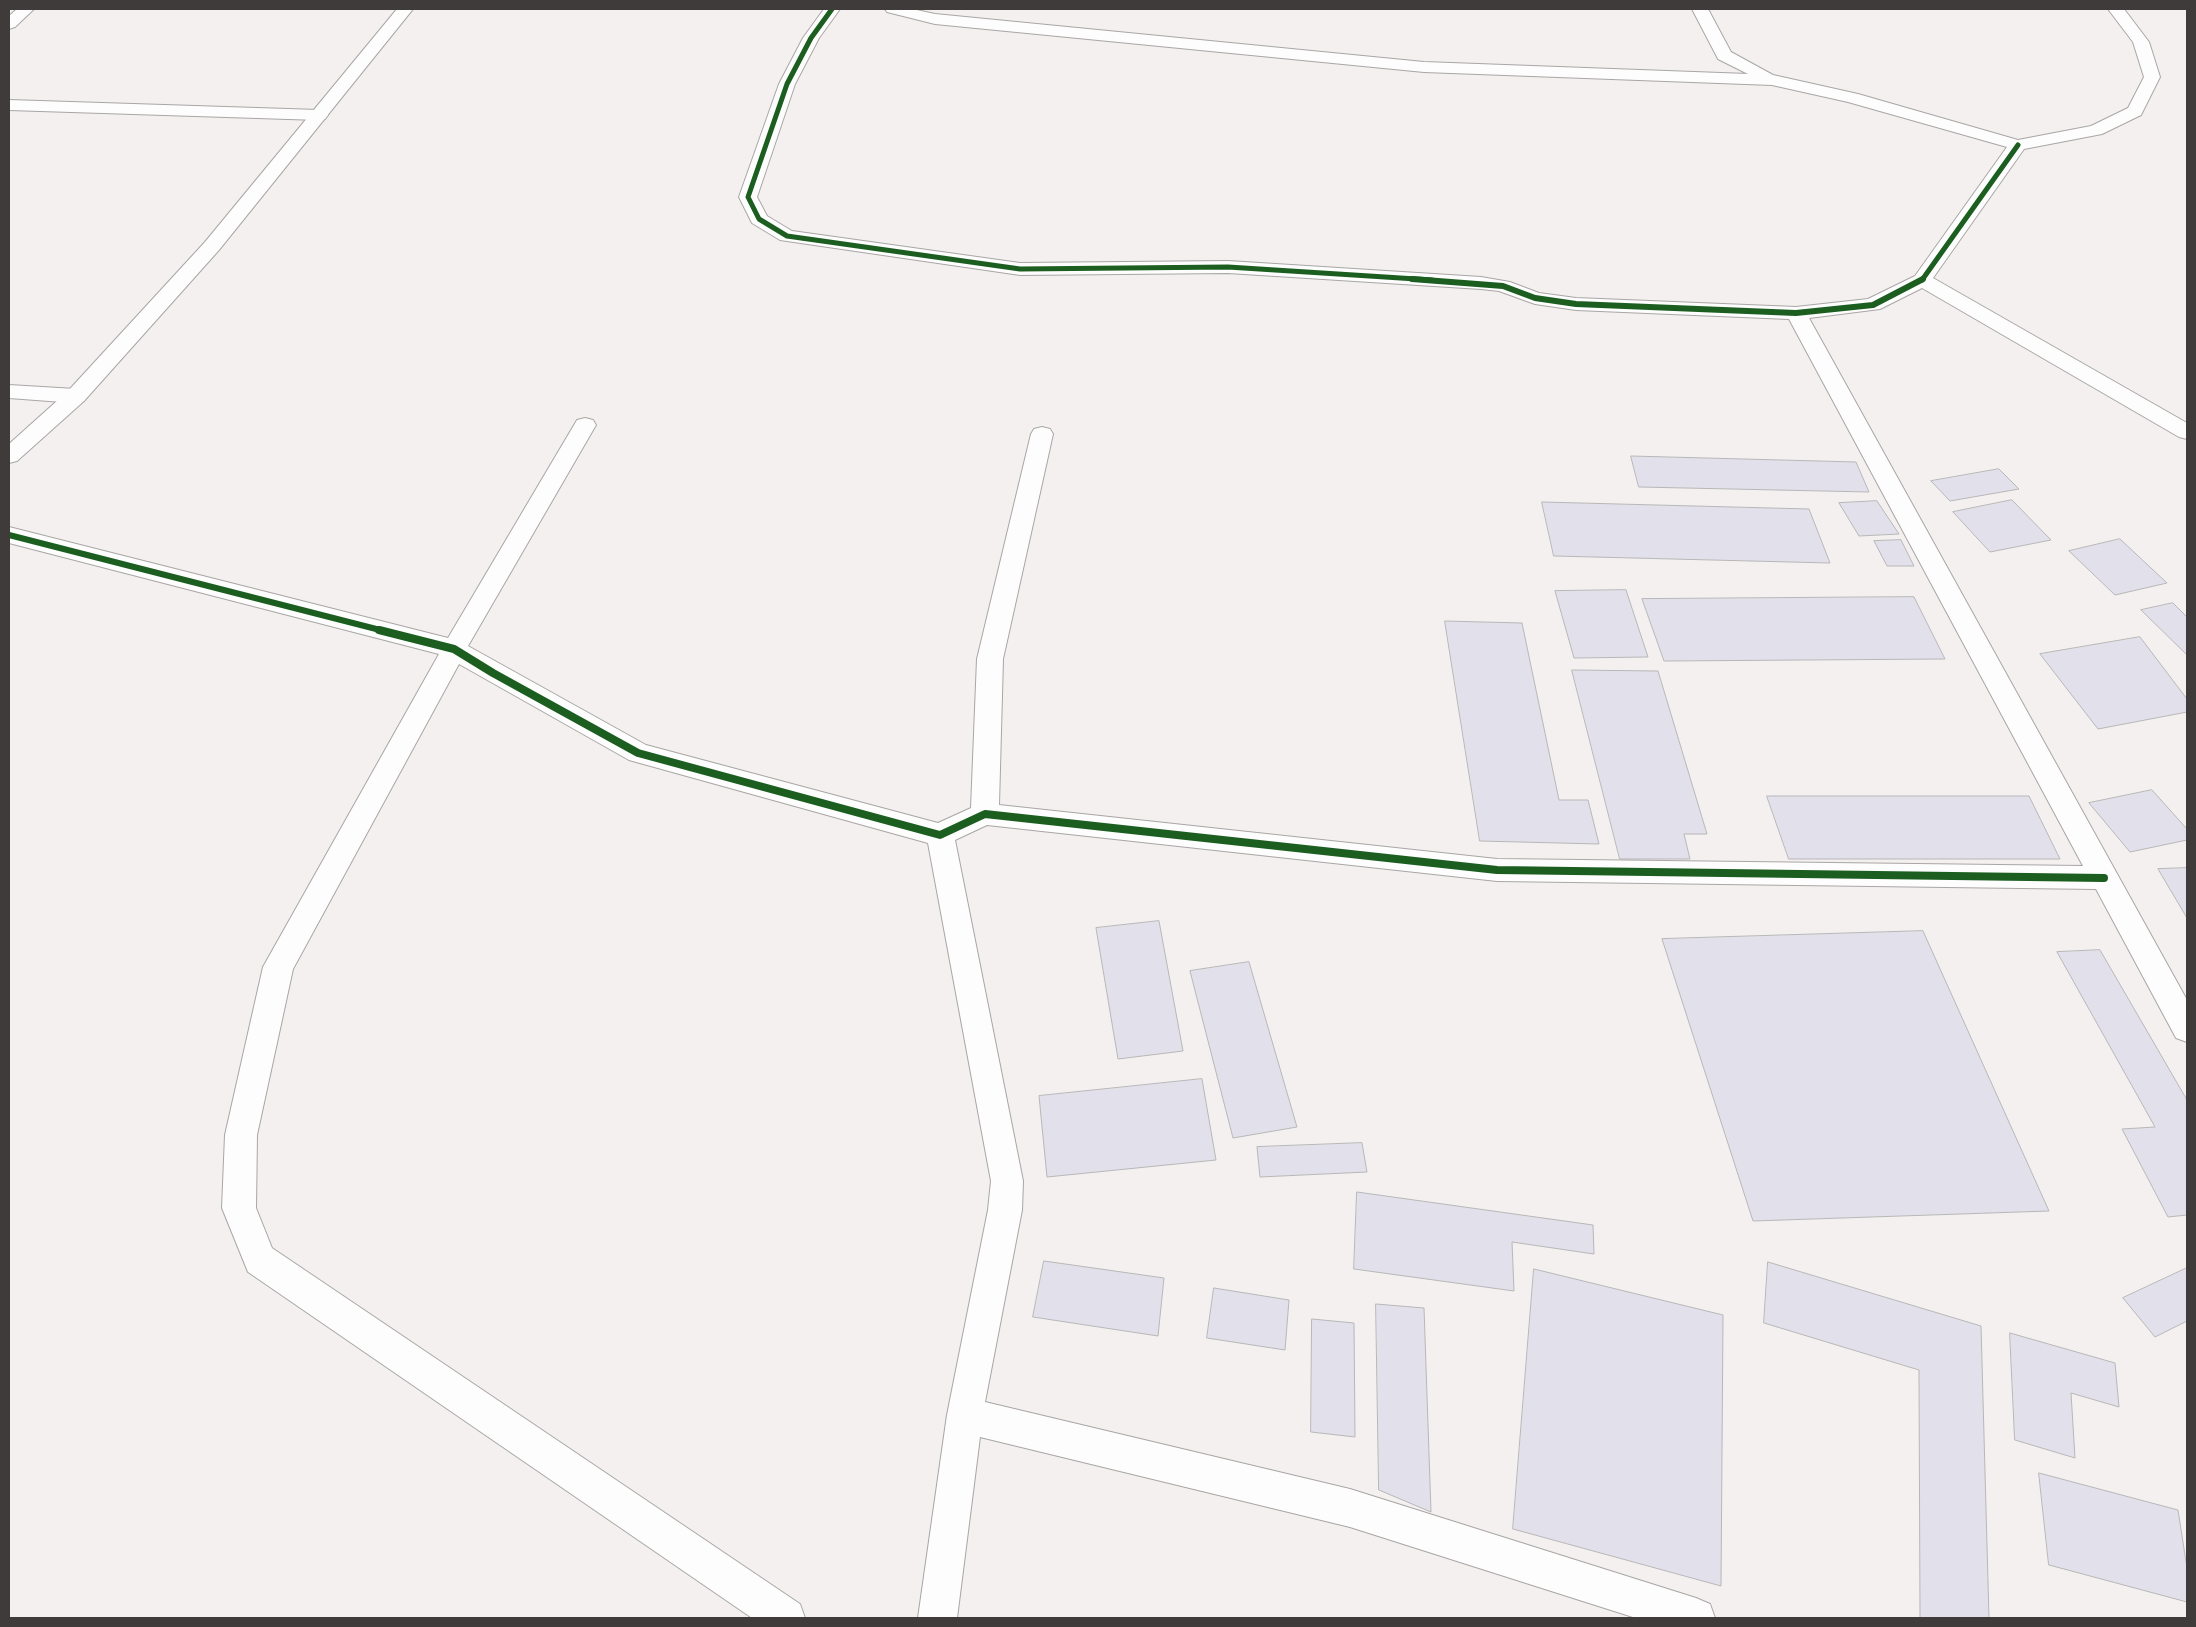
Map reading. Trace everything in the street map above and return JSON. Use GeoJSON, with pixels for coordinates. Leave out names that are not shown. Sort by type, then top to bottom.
{"type":"FeatureCollection","features":[{"type":"Feature","properties":{"kind":"street"},"geometry":{"type":"LineString","coordinates":[[9,24],[26,9]]}},
{"type":"Feature","properties":{"kind":"street"},"geometry":{"type":"LineString","coordinates":[[9,456],[76,396],[212,246],[405,9]]}},
{"type":"Feature","properties":{"kind":"street"},"geometry":{"type":"LineString","coordinates":[[832,9],[811,38],[787,84],[748,197],[759,219],[787,236],[1020,269],[1238,268],[1481,283],[1504,286],[1535,298],[1576,304],[1796,313],[1873,305],[1922,280],[2018,145]]}},
{"type":"Feature","properties":{"kind":"street"},"geometry":{"type":"LineString","coordinates":[[893,9],[935,18],[1424,67],[1772,80],[1852,98],[2018,145],[2096,130],[2134,111],[2152,77],[2141,42],[2116,9]]}},
{"type":"Feature","properties":{"kind":"street"},"geometry":{"type":"LineString","coordinates":[[1700,9],[1724,54],[1772,80]]}},
{"type":"Feature","properties":{"kind":"street"},"geometry":{"type":"LineString","coordinates":[[9,105],[319,115]]}},
{"type":"Feature","properties":{"kind":"street"},"geometry":{"type":"LineString","coordinates":[[1922,280],[2187,432]]}},
{"type":"Feature","properties":{"kind":"street"},"geometry":{"type":"LineString","coordinates":[[1796,313],[2187,1029]]}},
{"type":"Feature","properties":{"kind":"street"},"geometry":{"type":"LineString","coordinates":[[9,391],[76,396]]}},
{"type":"Feature","properties":{"kind":"street"},"geometry":{"type":"LineString","coordinates":[[585,425],[454,648],[278,967],[241,1135],[238,1208],[260,1260],[786,1618]]}},
{"type":"Feature","properties":{"kind":"street"},"geometry":{"type":"LineString","coordinates":[[985,814],[990,659],[1042,434]]}},
{"type":"Feature","properties":{"kind":"street"},"geometry":{"type":"LineString","coordinates":[[9,534],[454,648],[492,673],[638,753],[940,835],[985,814],[1497,870],[2104,878]]}},
{"type":"Feature","properties":{"kind":"street"},"geometry":{"type":"LineString","coordinates":[[937,1618],[965,1415],[990,1279],[1005,1210],[1007,1181],[940,835]]}},
{"type":"Feature","properties":{"kind":"street"},"geometry":{"type":"LineString","coordinates":[[965,1415],[1350,1508],[1696,1618]]}},
{"type":"Feature","properties":{"kind":"building"},"geometry":{"type":"Polygon","coordinates":[[[1631,456],[1856,462],[1869,492],[1639,487],[1631,456]]]}},
{"type":"Feature","properties":{"kind":"building"},"geometry":{"type":"Polygon","coordinates":[[[1999,469],[2019,489],[1950,501],[1931,481],[1999,469]]]}},
{"type":"Feature","properties":{"kind":"building"},"geometry":{"type":"Polygon","coordinates":[[[2012,500],[2051,540],[1990,552],[1953,512],[2012,500]]]}},
{"type":"Feature","properties":{"kind":"building"},"geometry":{"type":"Polygon","coordinates":[[[1877,501],[1899,534],[1859,536],[1839,503],[1877,501]]]}},
{"type":"Feature","properties":{"kind":"building"},"geometry":{"type":"Polygon","coordinates":[[[1542,502],[1809,509],[1830,563],[1554,556],[1542,502]]]}},
{"type":"Feature","properties":{"kind":"building"},"geometry":{"type":"Polygon","coordinates":[[[2120,539],[2167,583],[2115,595],[2069,551],[2120,539]]]}},
{"type":"Feature","properties":{"kind":"building"},"geometry":{"type":"Polygon","coordinates":[[[1901,540],[1914,566],[1887,566],[1874,541],[1901,540]]]}},
{"type":"Feature","properties":{"kind":"building"},"geometry":{"type":"Polygon","coordinates":[[[1626,590],[1648,657],[1574,658],[1555,591],[1626,590]]]}},
{"type":"Feature","properties":{"kind":"building"},"geometry":{"type":"Polygon","coordinates":[[[1914,597],[1945,659],[1664,661],[1642,599],[1914,597]]]}},
{"type":"Feature","properties":{"kind":"building"},"geometry":{"type":"Polygon","coordinates":[[[2173,603],[2187,617],[2187,655],[2141,610],[2173,603]]]}},
{"type":"Feature","properties":{"kind":"building"},"geometry":{"type":"Polygon","coordinates":[[[1445,621],[1522,623],[1559,800],[1588,800],[1599,844],[1480,841],[1445,621]]]}},
{"type":"Feature","properties":{"kind":"building"},"geometry":{"type":"Polygon","coordinates":[[[2140,637],[2187,699],[2187,712],[2098,729],[2040,654],[2140,637]]]}},
{"type":"Feature","properties":{"kind":"building"},"geometry":{"type":"Polygon","coordinates":[[[1572,670],[1658,671],[1707,834],[1684,834],[1690,859],[1620,859],[1572,670]]]}},
{"type":"Feature","properties":{"kind":"building"},"geometry":{"type":"Polygon","coordinates":[[[2152,790],[2187,829],[2187,840],[2130,852],[2089,803],[2152,790]]]}},
{"type":"Feature","properties":{"kind":"building"},"geometry":{"type":"Polygon","coordinates":[[[1767,796],[2029,796],[2060,859],[1789,859],[1767,796]]]}},
{"type":"Feature","properties":{"kind":"building"},"geometry":{"type":"Polygon","coordinates":[[[2187,868],[2187,918],[2158,869],[2187,868]]]}},
{"type":"Feature","properties":{"kind":"building"},"geometry":{"type":"Polygon","coordinates":[[[1159,921],[1183,1051],[1118,1059],[1096,928],[1159,921]]]}},
{"type":"Feature","properties":{"kind":"building"},"geometry":{"type":"Polygon","coordinates":[[[1923,931],[2049,1211],[1753,1221],[1662,939],[1923,931]]]}},
{"type":"Feature","properties":{"kind":"building"},"geometry":{"type":"Polygon","coordinates":[[[2100,950],[2187,1100],[2187,1215],[2168,1217],[2122,1129],[2155,1127],[2057,952],[2100,950]]]}},
{"type":"Feature","properties":{"kind":"building"},"geometry":{"type":"Polygon","coordinates":[[[1249,962],[1297,1127],[1233,1138],[1190,971],[1249,962]]]}},
{"type":"Feature","properties":{"kind":"building"},"geometry":{"type":"Polygon","coordinates":[[[1202,1079],[1216,1160],[1047,1177],[1039,1096],[1202,1079]]]}},
{"type":"Feature","properties":{"kind":"building"},"geometry":{"type":"Polygon","coordinates":[[[1362,1143],[1367,1172],[1260,1177],[1257,1147],[1362,1143]]]}},
{"type":"Feature","properties":{"kind":"building"},"geometry":{"type":"Polygon","coordinates":[[[1357,1192],[1593,1225],[1594,1254],[1512,1242],[1514,1291],[1354,1269],[1357,1192]]]}},
{"type":"Feature","properties":{"kind":"building"},"geometry":{"type":"Polygon","coordinates":[[[1044,1261],[1164,1278],[1158,1336],[1033,1317],[1044,1261]]]}},
{"type":"Feature","properties":{"kind":"building"},"geometry":{"type":"Polygon","coordinates":[[[1768,1262],[1981,1326],[1989,1618],[1920,1618],[1919,1370],[1764,1323],[1768,1262]]]}},
{"type":"Feature","properties":{"kind":"building"},"geometry":{"type":"Polygon","coordinates":[[[2187,1268],[2187,1321],[2155,1337],[2123,1298],[2187,1268]]]}},
{"type":"Feature","properties":{"kind":"building"},"geometry":{"type":"Polygon","coordinates":[[[1534,1269],[1723,1315],[1721,1586],[1513,1529],[1534,1269]]]}},
{"type":"Feature","properties":{"kind":"building"},"geometry":{"type":"Polygon","coordinates":[[[1214,1288],[1289,1300],[1285,1350],[1207,1338],[1214,1288]]]}},
{"type":"Feature","properties":{"kind":"building"},"geometry":{"type":"Polygon","coordinates":[[[1376,1304],[1424,1308],[1431,1512],[1379,1490],[1376,1304]]]}},
{"type":"Feature","properties":{"kind":"building"},"geometry":{"type":"Polygon","coordinates":[[[1312,1319],[1354,1323],[1355,1437],[1311,1432],[1312,1319]]]}},
{"type":"Feature","properties":{"kind":"building"},"geometry":{"type":"Polygon","coordinates":[[[2010,1333],[2115,1363],[2119,1407],[2071,1393],[2075,1458],[2015,1440],[2010,1333]]]}},
{"type":"Feature","properties":{"kind":"building"},"geometry":{"type":"Polygon","coordinates":[[[2039,1473],[2178,1510],[2187,1568],[2187,1602],[2049,1565],[2039,1473]]]}},
{"type":"Feature","properties":{"kind":"cycle path"},"geometry":{"type":"LineString","coordinates":[[832,9],[811,38],[787,84],[748,197],[759,219],[787,236],[1020,269],[1228,267],[1481,283],[1503,286],[1535,298],[1576,304],[1796,313],[1873,305],[1922,280],[2018,145]]}},
{"type":"Feature","properties":{"kind":"cycle path"},"geometry":{"type":"LineString","coordinates":[[9,535],[454,649],[493,673],[638,753],[940,835],[985,814],[1497,870],[2104,878]]}}]}
